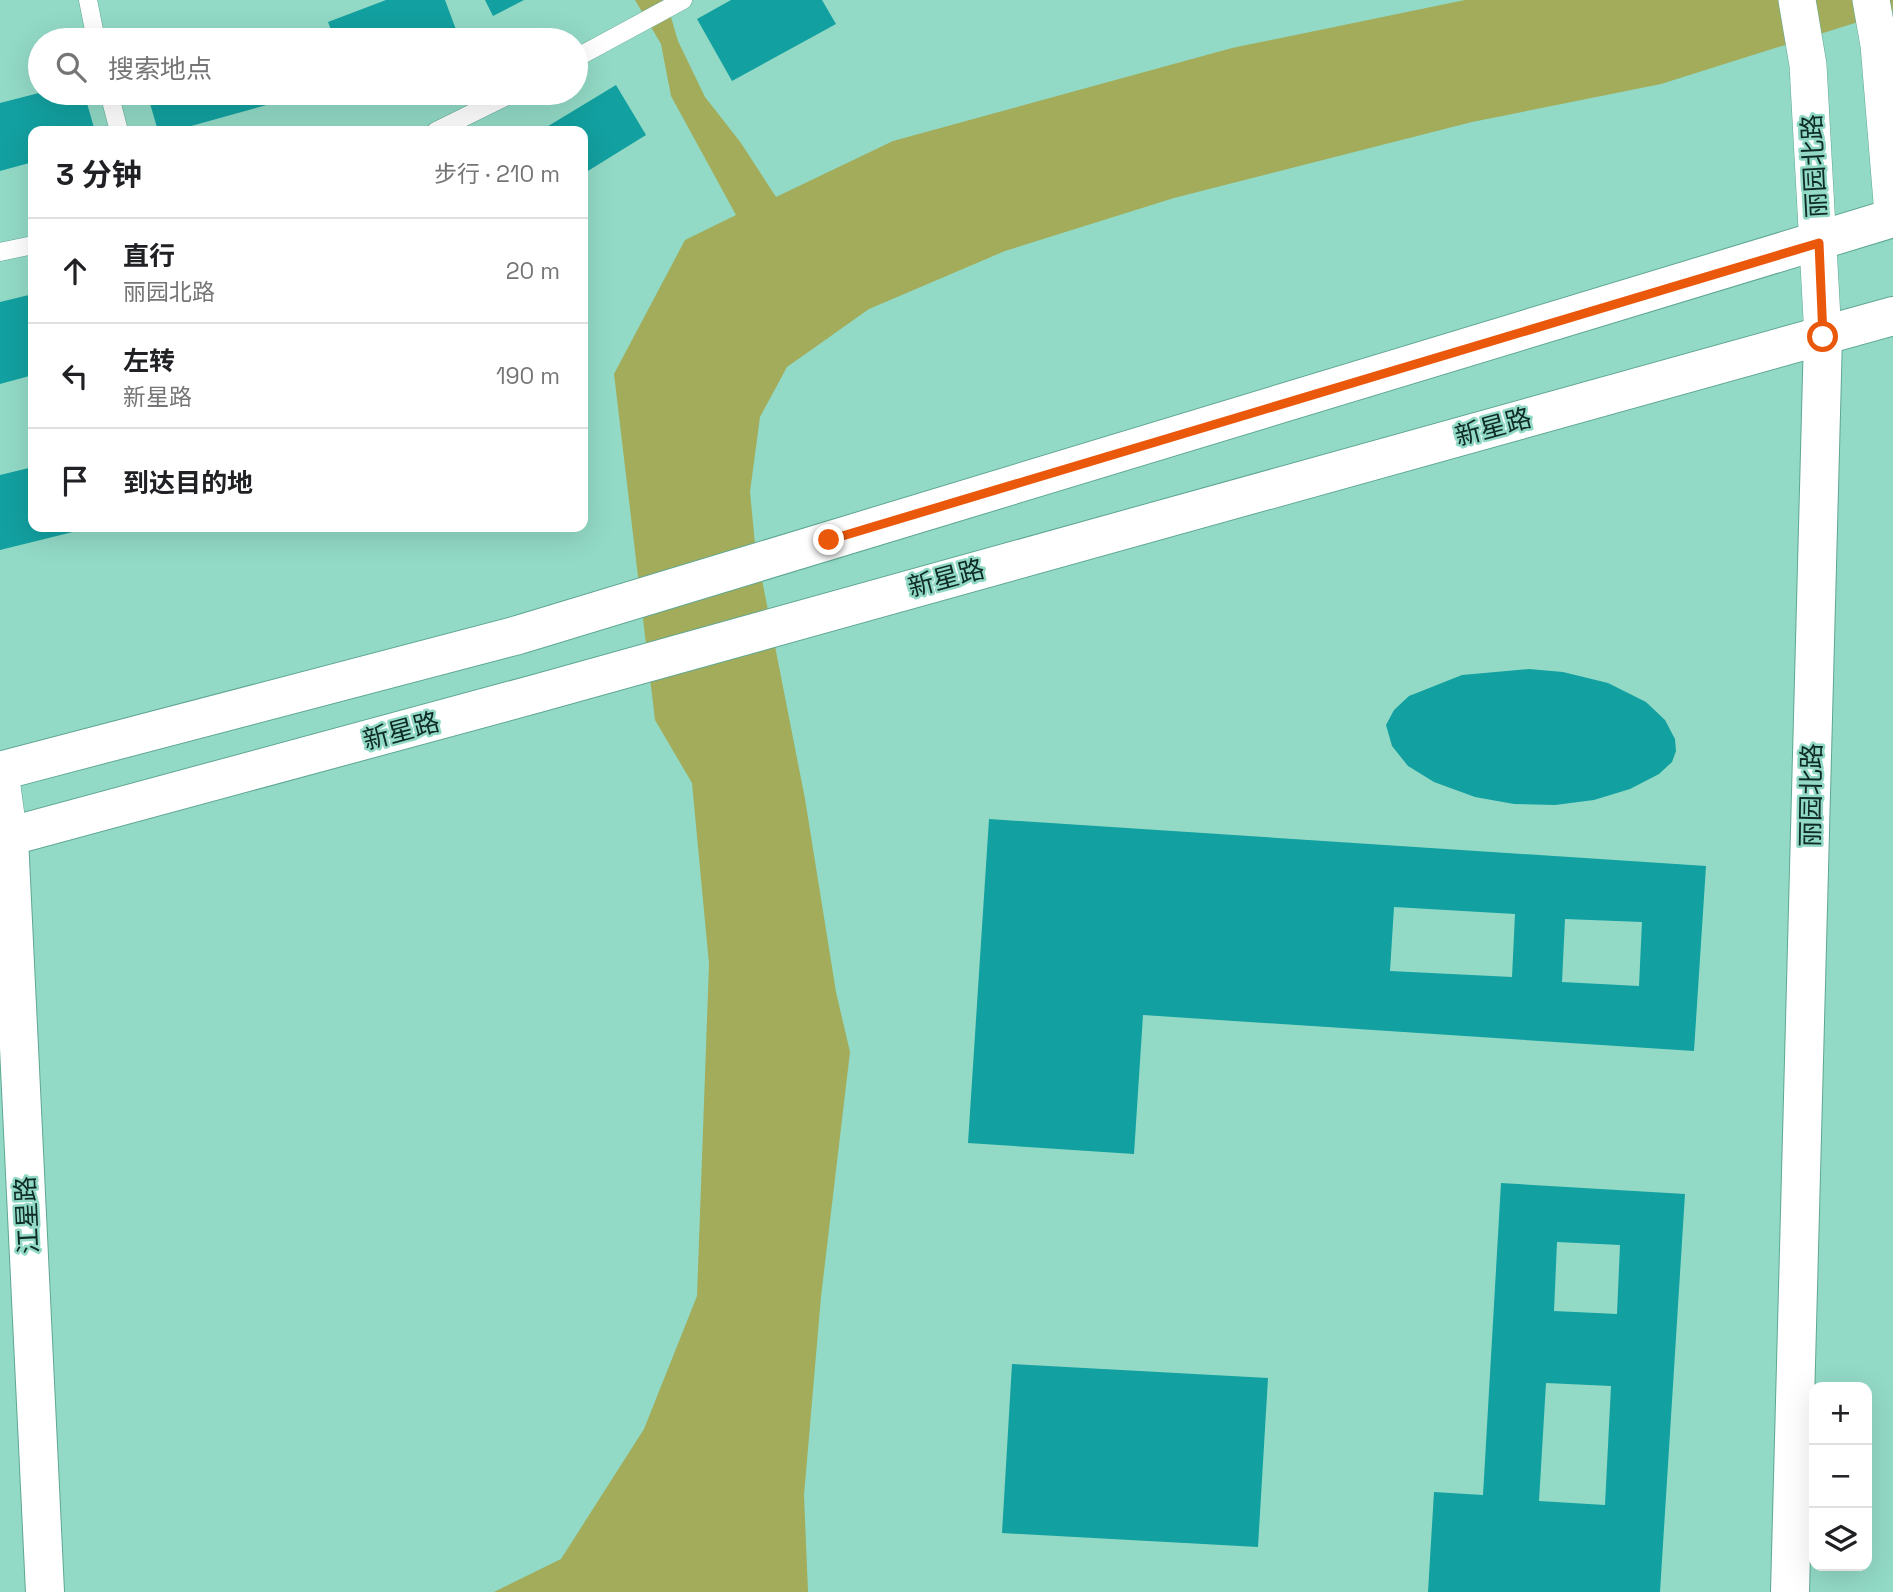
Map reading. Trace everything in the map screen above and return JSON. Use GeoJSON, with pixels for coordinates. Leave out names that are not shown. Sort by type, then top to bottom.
{"type":"FeatureCollection","features":[{"type":"Feature","properties":{"kind":"main road"},"geometry":{"type":"LineString","coordinates":[[0,771],[518,635],[1819,243],[1893,216]]}},
{"type":"Feature","properties":{"kind":"main road","name":"新星路"},"geometry":{"type":"LineString","coordinates":[[5,839],[1893,316]]}},
{"type":"Feature","properties":{"kind":"main road","name":"丽园北路"},"geometry":{"type":"LineString","coordinates":[[1790,1592],[1823,337]]}},
{"type":"Feature","properties":{"kind":"main road","name":"江星路"},"geometry":{"type":"LineString","coordinates":[[5,839],[45,1583]]}},
{"type":"Feature","properties":{"kind":"street","name":"丽园北路"},"geometry":{"type":"LineString","coordinates":[[1797,0],[1808,65],[1823,337]]}},
{"type":"Feature","properties":{"kind":"street"},"geometry":{"type":"LineString","coordinates":[[1871,0],[1879,46],[1893,216]]}},
{"type":"Feature","properties":{"kind":"street"},"geometry":{"type":"LineString","coordinates":[[0,771],[5,839]]}},
{"type":"Feature","properties":{"kind":"lane"},"geometry":{"type":"LineString","coordinates":[[88,0],[94,28]]}},
{"type":"Feature","properties":{"kind":"lane"},"geometry":{"type":"LineString","coordinates":[[588,51],[683,0]]}},
{"type":"Feature","properties":{"kind":"lane"},"geometry":{"type":"LineString","coordinates":[[112,105],[118,126]]}},
{"type":"Feature","properties":{"kind":"lane"},"geometry":{"type":"LineString","coordinates":[[446,126],[489,105]]}},
{"type":"Feature","properties":{"kind":"lane"},"geometry":{"type":"LineString","coordinates":[[0,252],[28,246]]}},
{"type":"Feature","properties":{"kind":"shaded area"},"geometry":{"type":"Polygon","coordinates":[[[635,0],[666,0],[678,41],[705,97],[741,143],[776,197],[893,141],[1232,48],[1465,0],[1893,0],[1893,11],[1661,84],[1472,122],[1174,198],[1005,251],[869,309],[787,367],[760,417],[750,492],[755,544],[805,799],[836,992],[850,1052],[821,1297],[804,1495],[808,1592],[494,1592],[561,1559],[644,1429],[697,1296],[709,964],[692,783],[655,720],[614,374],[685,240],[736,215],[671,96],[661,44],[635,0]]]}},
{"type":"Feature","properties":{"kind":"building"},"geometry":{"type":"Polygon","coordinates":[[[386,0],[445,0],[455,28],[330,28],[328,22],[386,0]]]}},
{"type":"Feature","properties":{"kind":"building"},"geometry":{"type":"Polygon","coordinates":[[[485,0],[524,0],[493,16],[485,0]]]}},
{"type":"Feature","properties":{"kind":"building"},"geometry":{"type":"Polygon","coordinates":[[[731,0],[822,0],[836,24],[732,81],[697,19],[731,0]]]}},
{"type":"Feature","properties":{"kind":"building"},"geometry":{"type":"Polygon","coordinates":[[[616,85],[646,135],[588,171],[588,126],[548,126],[583,105],[588,105],[588,102],[616,85]]]}},
{"type":"Feature","properties":{"kind":"building"},"geometry":{"type":"Polygon","coordinates":[[[28,96],[28,105],[87,105],[94,126],[28,126],[28,163],[0,171],[0,103],[28,96]]]}},
{"type":"Feature","properties":{"kind":"building"},"geometry":{"type":"Polygon","coordinates":[[[150,105],[266,105],[191,126],[157,126],[150,105]]]}},
{"type":"Feature","properties":{"kind":"building"},"geometry":{"type":"Polygon","coordinates":[[[28,295],[28,376],[0,384],[0,302],[28,295]]]}},
{"type":"Feature","properties":{"kind":"building"},"geometry":{"type":"Polygon","coordinates":[[[28,468],[28,532],[73,532],[0,550],[0,475],[28,468]]]}},
{"type":"Feature","properties":{"kind":"building"},"geometry":{"type":"Polygon","coordinates":[[[1529,669],[1563,672],[1608,683],[1646,702],[1665,720],[1675,739],[1676,751],[1672,762],[1659,774],[1630,789],[1594,800],[1555,805],[1514,804],[1475,797],[1434,782],[1408,766],[1392,746],[1386,725],[1394,710],[1409,696],[1462,675],[1529,669]]]}},
{"type":"Feature","properties":{"kind":"building"},"geometry":{"type":"Polygon","coordinates":[[[989,819],[1706,866],[1694,1051],[1143,1015],[1134,1154],[968,1143],[989,819]],[[1394,907],[1390,971],[1512,977],[1515,914],[1394,907]],[[1565,919],[1562,982],[1639,986],[1642,922],[1565,919]]]}},
{"type":"Feature","properties":{"kind":"building"},"geometry":{"type":"Polygon","coordinates":[[[1501,1183],[1685,1194],[1660,1592],[1428,1592],[1434,1492],[1483,1495],[1501,1183]],[[1557,1242],[1554,1311],[1617,1314],[1620,1245],[1557,1242]],[[1546,1383],[1539,1501],[1605,1505],[1611,1386],[1546,1383]]]}},
{"type":"Feature","properties":{"kind":"building"},"geometry":{"type":"Polygon","coordinates":[[[1012,1364],[1268,1378],[1258,1547],[1002,1533],[1012,1364]]]}},
{"type":"Feature","properties":{"kind":"route"},"geometry":{"type":"LineString","coordinates":[[829,540],[1819,243],[1823,337]]}}]}
